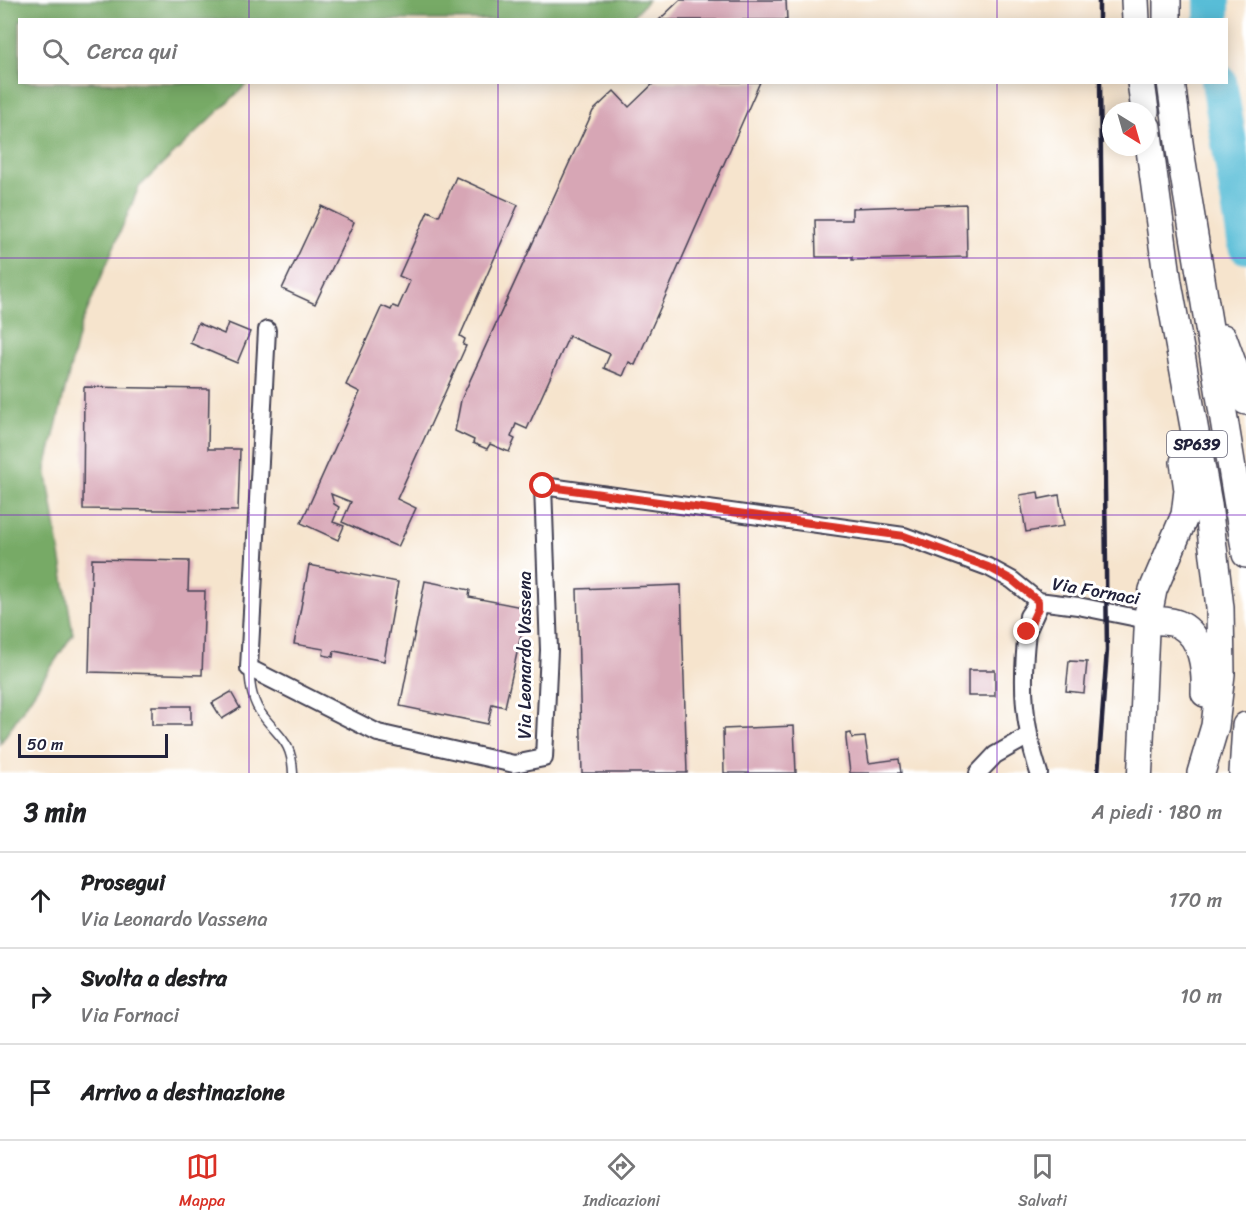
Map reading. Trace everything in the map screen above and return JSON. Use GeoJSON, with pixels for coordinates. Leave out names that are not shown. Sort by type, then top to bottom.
{"type":"FeatureCollection","features":[{"type":"Feature","properties":{"kind":"main road"},"geometry":{"type":"LineString","coordinates":[[1135,0],[1136,18]]}},
{"type":"Feature","properties":{"kind":"main road"},"geometry":{"type":"LineString","coordinates":[[1167,0],[1167,18]]}},
{"type":"Feature","properties":{"kind":"main road"},"geometry":{"type":"LineString","coordinates":[[1141,84],[1144,102]]}},
{"type":"Feature","properties":{"kind":"main road","name":"SP639"},"geometry":{"type":"LineString","coordinates":[[1171,84],[1246,554]]}},
{"type":"Feature","properties":{"kind":"main road","name":"SP639"},"geometry":{"type":"LineString","coordinates":[[1151,156],[1168,283],[1208,504],[1220,608],[1221,674],[1215,726],[1203,767]]}},
{"type":"Feature","properties":{"kind":"main road"},"geometry":{"type":"LineString","coordinates":[[1201,282],[1246,402]]}},
{"type":"Feature","properties":{"kind":"main road"},"geometry":{"type":"LineString","coordinates":[[1140,773],[1147,620],[1153,590],[1185,515],[1188,490],[1173,399],[1168,283]]}},
{"type":"Feature","properties":{"kind":"main road"},"geometry":{"type":"LineString","coordinates":[[1147,620],[1179,624],[1196,639],[1203,661],[1206,684],[1203,767]]}},
{"type":"Feature","properties":{"kind":"main road"},"geometry":{"type":"LineString","coordinates":[[1244,768],[1246,726]]}},
{"type":"Feature","properties":{"kind":"street"},"geometry":{"type":"LineString","coordinates":[[249,668],[267,330]]}},
{"type":"Feature","properties":{"kind":"street","name":"Via Leonardo Vassena"},"geometry":{"type":"LineString","coordinates":[[249,668],[378,733],[514,764],[545,766],[549,650],[543,486],[904,536],[988,567],[1012,580],[1038,601]]}},
{"type":"Feature","properties":{"kind":"street","name":"Via Fornaci"},"geometry":{"type":"LineString","coordinates":[[1039,773],[1027,737],[1023,667],[1028,616],[1038,601],[1078,606],[1147,620]]}},
{"type":"Feature","properties":{"kind":"street"},"geometry":{"type":"LineString","coordinates":[[978,773],[995,755],[1027,737]]}},
{"type":"Feature","properties":{"kind":"lane"},"geometry":{"type":"LineString","coordinates":[[249,668],[250,690],[263,716],[281,734],[293,761],[293,773]]}},
{"type":"Feature","properties":{"kind":"green space"},"geometry":{"type":"Polygon","coordinates":[[[0,0],[648,0],[632,18],[18,18],[18,84],[247,84],[139,187],[80,328],[46,468],[73,634],[0,744],[0,0]]]}},
{"type":"Feature","properties":{"kind":"building"},"geometry":{"type":"Polygon","coordinates":[[[680,0],[786,0],[787,18],[661,18],[680,0]]]}},
{"type":"Feature","properties":{"kind":"building"},"geometry":{"type":"Polygon","coordinates":[[[653,84],[759,84],[635,365],[629,362],[623,376],[604,368],[610,354],[569,336],[527,429],[516,424],[511,437],[515,439],[509,452],[490,444],[487,449],[473,443],[474,440],[455,431],[461,400],[593,111],[614,91],[629,107],[653,84]]]}},
{"type":"Feature","properties":{"kind":"building"},"geometry":{"type":"Polygon","coordinates":[[[456,177],[518,205],[460,336],[465,339],[463,345],[466,346],[397,499],[416,508],[398,547],[342,522],[351,502],[331,494],[334,504],[339,507],[333,522],[344,526],[338,540],[301,523],[360,392],[346,385],[382,306],[391,310],[393,306],[398,308],[410,281],[399,276],[428,211],[439,216],[456,177]]]}},
{"type":"Feature","properties":{"kind":"building"},"geometry":{"type":"Polygon","coordinates":[[[966,204],[967,257],[852,260],[852,257],[816,257],[815,220],[852,220],[852,208],[966,204]]]}},
{"type":"Feature","properties":{"kind":"building"},"geometry":{"type":"Polygon","coordinates":[[[321,206],[354,222],[315,304],[282,289],[321,206]]]}},
{"type":"Feature","properties":{"kind":"building"},"geometry":{"type":"Polygon","coordinates":[[[198,323],[224,334],[228,323],[250,332],[237,363],[190,343],[198,323]]]}},
{"type":"Feature","properties":{"kind":"building"},"geometry":{"type":"Polygon","coordinates":[[[84,387],[209,389],[208,449],[240,449],[238,511],[83,509],[84,387]]]}},
{"type":"Feature","properties":{"kind":"building"},"geometry":{"type":"Polygon","coordinates":[[[1038,492],[1039,499],[1059,495],[1064,526],[1026,532],[1020,495],[1038,492]]]}},
{"type":"Feature","properties":{"kind":"building"},"geometry":{"type":"Polygon","coordinates":[[[92,559],[189,561],[188,591],[205,591],[202,675],[89,672],[92,559]]]}},
{"type":"Feature","properties":{"kind":"building"},"geometry":{"type":"Polygon","coordinates":[[[309,565],[398,582],[384,661],[334,651],[333,657],[323,655],[324,649],[294,644],[309,565]]]}},
{"type":"Feature","properties":{"kind":"building"},"geometry":{"type":"Polygon","coordinates":[[[425,581],[470,590],[469,597],[527,608],[505,707],[492,704],[488,724],[400,706],[425,581]]]}},
{"type":"Feature","properties":{"kind":"building"},"geometry":{"type":"Polygon","coordinates":[[[681,585],[687,773],[582,773],[577,589],[681,585]]]}},
{"type":"Feature","properties":{"kind":"building"},"geometry":{"type":"Polygon","coordinates":[[[1069,661],[1087,662],[1084,693],[1066,691],[1069,661]]]}},
{"type":"Feature","properties":{"kind":"building"},"geometry":{"type":"Polygon","coordinates":[[[968,670],[995,670],[995,696],[968,696],[968,670]]]}},
{"type":"Feature","properties":{"kind":"building"},"geometry":{"type":"Polygon","coordinates":[[[231,692],[240,708],[222,719],[212,703],[231,692]]]}},
{"type":"Feature","properties":{"kind":"building"},"geometry":{"type":"Polygon","coordinates":[[[152,706],[191,706],[191,725],[152,725],[152,706]]]}},
{"type":"Feature","properties":{"kind":"building"},"geometry":{"type":"Polygon","coordinates":[[[794,726],[796,773],[724,773],[723,729],[794,726]]]}},
{"type":"Feature","properties":{"kind":"building"},"geometry":{"type":"Polygon","coordinates":[[[851,733],[852,738],[865,737],[869,763],[899,759],[901,773],[850,773],[846,734],[851,733]]]}},
{"type":"Feature","properties":{"kind":"waterway"},"geometry":{"type":"LineString","coordinates":[[1212,0],[1212,18]]}},
{"type":"Feature","properties":{"kind":"waterway"},"geometry":{"type":"LineString","coordinates":[[1219,84],[1246,246]]}},
{"type":"Feature","properties":{"kind":"railway"},"geometry":{"type":"LineString","coordinates":[[1099,0],[1099,18]]}},
{"type":"Feature","properties":{"kind":"railway"},"geometry":{"type":"LineString","coordinates":[[1098,773],[1107,650],[1100,84]]}},
{"type":"Feature","properties":{"kind":"route"},"geometry":{"type":"LineString","coordinates":[[543,486],[904,536],[988,567],[1012,580],[1038,601],[1038,608],[1027,632]]}}]}
